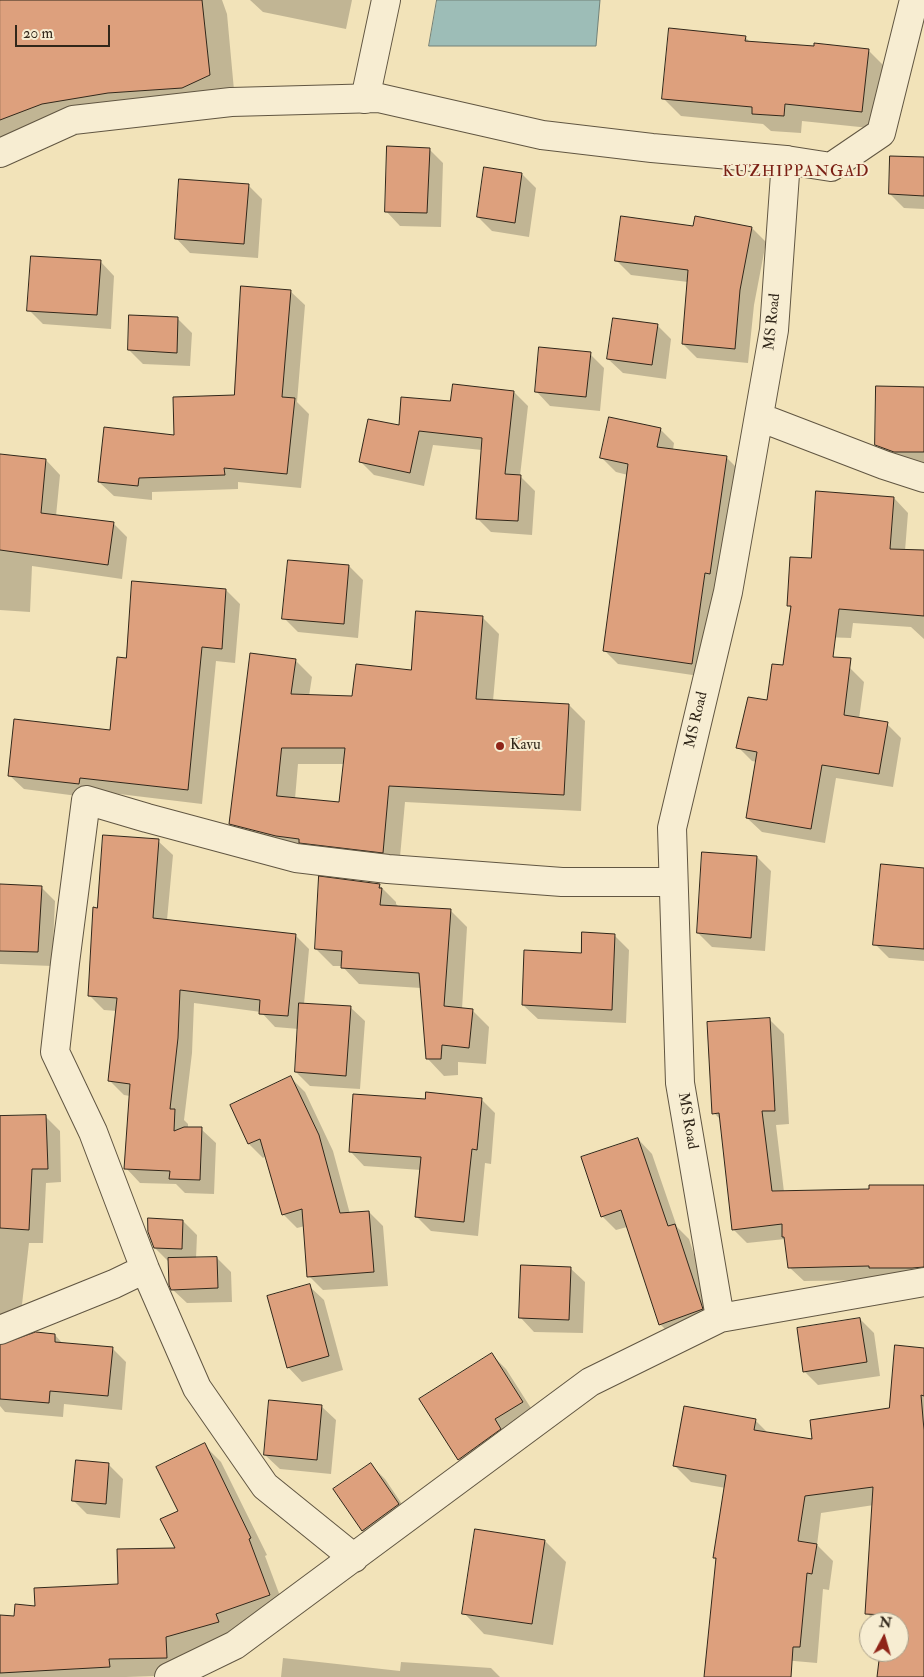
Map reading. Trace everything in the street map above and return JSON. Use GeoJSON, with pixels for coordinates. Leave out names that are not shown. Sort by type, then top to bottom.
{"type":"FeatureCollection","features":[{"type":"Feature","properties":{"kind":"street"},"geometry":{"type":"LineString","coordinates":[[365,99],[386,0]]}},
{"type":"Feature","properties":{"kind":"street"},"geometry":{"type":"LineString","coordinates":[[0,154],[73,120],[231,102],[379,98],[542,135],[831,166],[881,133],[914,0]]}},
{"type":"Feature","properties":{"kind":"street","name":"MS Road"},"geometry":{"type":"LineString","coordinates":[[720,1318],[680,1083],[672,828],[728,592],[774,330],[786,160]]}},
{"type":"Feature","properties":{"kind":"street"},"geometry":{"type":"LineString","coordinates":[[759,417],[884,466],[924,478]]}},
{"type":"Feature","properties":{"kind":"street"},"geometry":{"type":"LineString","coordinates":[[354,1558],[265,1486],[197,1388],[145,1269],[93,1132],[55,1052],[86,800],[296,858],[388,869],[562,882],[673,882]]}},
{"type":"Feature","properties":{"kind":"street"},"geometry":{"type":"LineString","coordinates":[[0,1330],[114,1284],[145,1269]]}},
{"type":"Feature","properties":{"kind":"street"},"geometry":{"type":"LineString","coordinates":[[169,1677],[235,1646],[590,1382],[720,1318],[924,1282]]}},
{"type":"Feature","properties":{"kind":"water"},"geometry":{"type":"Polygon","coordinates":[[[437,0],[600,0],[596,46],[429,46],[437,0]]]}},
{"type":"Feature","properties":{"kind":"building"},"geometry":{"type":"Polygon","coordinates":[[[0,0],[202,0],[210,75],[182,88],[108,93],[42,104],[0,120],[0,0]]]}},
{"type":"Feature","properties":{"kind":"building"},"geometry":{"type":"Polygon","coordinates":[[[669,28],[746,36],[745,41],[814,46],[814,43],[869,49],[862,112],[785,104],[784,116],[752,114],[752,107],[662,99],[669,28]]]}},
{"type":"Feature","properties":{"kind":"building"},"geometry":{"type":"Polygon","coordinates":[[[387,146],[430,148],[427,213],[385,212],[387,146]]]}},
{"type":"Feature","properties":{"kind":"building"},"geometry":{"type":"Polygon","coordinates":[[[890,156],[924,157],[924,196],[889,194],[890,156]]]}},
{"type":"Feature","properties":{"kind":"building"},"geometry":{"type":"Polygon","coordinates":[[[484,167],[522,173],[515,223],[477,217],[484,167]]]}},
{"type":"Feature","properties":{"kind":"building"},"geometry":{"type":"Polygon","coordinates":[[[179,179],[249,184],[244,244],[175,239],[179,179]]]}},
{"type":"Feature","properties":{"kind":"building"},"geometry":{"type":"Polygon","coordinates":[[[621,216],[693,226],[695,216],[752,227],[740,290],[735,349],[682,344],[688,270],[615,261],[621,216]]]}},
{"type":"Feature","properties":{"kind":"building"},"geometry":{"type":"Polygon","coordinates":[[[31,256],[101,260],[97,315],[27,311],[31,256]]]}},
{"type":"Feature","properties":{"kind":"building"},"geometry":{"type":"Polygon","coordinates":[[[241,286],[291,290],[282,397],[295,398],[287,474],[224,468],[225,475],[139,478],[138,486],[98,482],[104,427],[174,435],[173,397],[234,395],[241,286]]]}},
{"type":"Feature","properties":{"kind":"building"},"geometry":{"type":"Polygon","coordinates":[[[129,315],[178,317],[177,353],[128,350],[129,315]]]}},
{"type":"Feature","properties":{"kind":"building"},"geometry":{"type":"Polygon","coordinates":[[[613,318],[658,324],[652,365],[607,359],[613,318]]]}},
{"type":"Feature","properties":{"kind":"building"},"geometry":{"type":"Polygon","coordinates":[[[539,347],[591,352],[586,397],[535,392],[539,347]]]}},
{"type":"Feature","properties":{"kind":"building"},"geometry":{"type":"Polygon","coordinates":[[[453,384],[514,391],[505,474],[521,475],[518,521],[476,519],[482,438],[419,431],[410,473],[359,462],[368,419],[399,425],[401,397],[450,401],[453,384]]]}},
{"type":"Feature","properties":{"kind":"building"},"geometry":{"type":"Polygon","coordinates":[[[876,386],[924,387],[924,452],[894,452],[875,445],[876,386]]]}},
{"type":"Feature","properties":{"kind":"building"},"geometry":{"type":"Polygon","coordinates":[[[609,417],[661,428],[657,447],[727,456],[710,574],[705,573],[692,664],[603,651],[628,464],[600,458],[609,417]]]}},
{"type":"Feature","properties":{"kind":"building"},"geometry":{"type":"Polygon","coordinates":[[[0,454],[46,459],[41,513],[114,522],[108,565],[0,550],[0,454]]]}},
{"type":"Feature","properties":{"kind":"building"},"geometry":{"type":"Polygon","coordinates":[[[816,491],[894,497],[890,549],[924,550],[924,616],[839,609],[833,657],[851,658],[844,715],[888,722],[879,774],[822,765],[811,829],[746,818],[757,752],[736,748],[748,697],[767,700],[772,664],[783,665],[791,606],[787,606],[790,557],[811,558],[816,491]]]}},
{"type":"Feature","properties":{"kind":"building"},"geometry":{"type":"Polygon","coordinates":[[[288,560],[349,565],[344,624],[282,619],[288,560]]]}},
{"type":"Feature","properties":{"kind":"building"},"geometry":{"type":"Polygon","coordinates":[[[132,581],[226,589],[222,649],[202,647],[188,790],[80,778],[79,784],[8,776],[14,719],[110,730],[117,657],[126,658],[132,581]]]}},
{"type":"Feature","properties":{"kind":"building"},"geometry":{"type":"Polygon","coordinates":[[[416,611],[483,616],[476,699],[569,704],[564,795],[389,786],[383,853],[299,843],[299,839],[276,836],[229,824],[250,653],[296,659],[291,694],[352,696],[356,664],[411,670],[416,611]],[[282,748],[277,796],[339,802],[345,748],[282,748]]]}},
{"type":"Feature","properties":{"kind":"building"},"geometry":{"type":"Polygon","coordinates":[[[103,835],[159,839],[153,918],[296,934],[288,1016],[259,1014],[260,1000],[180,990],[178,1038],[170,1109],[175,1109],[174,1131],[184,1127],[202,1127],[200,1180],[169,1179],[170,1171],[124,1169],[130,1084],[108,1081],[117,998],[88,996],[93,907],[97,908],[103,835]]]}},
{"type":"Feature","properties":{"kind":"building"},"geometry":{"type":"Polygon","coordinates":[[[702,852],[757,856],[751,938],[697,933],[702,852]]]}},
{"type":"Feature","properties":{"kind":"building"},"geometry":{"type":"Polygon","coordinates":[[[881,864],[924,868],[924,949],[873,945],[881,864]]]}},
{"type":"Feature","properties":{"kind":"building"},"geometry":{"type":"Polygon","coordinates":[[[319,876],[380,884],[379,888],[382,888],[380,905],[451,909],[444,1006],[473,1009],[469,1048],[442,1045],[441,1059],[426,1059],[419,973],[341,968],[342,951],[315,949],[319,876]]]}},
{"type":"Feature","properties":{"kind":"building"},"geometry":{"type":"Polygon","coordinates":[[[0,884],[42,886],[38,952],[0,951],[0,884]]]}},
{"type":"Feature","properties":{"kind":"building"},"geometry":{"type":"Polygon","coordinates":[[[582,932],[615,934],[612,1010],[522,1005],[524,950],[581,953],[582,932]]]}},
{"type":"Feature","properties":{"kind":"building"},"geometry":{"type":"Polygon","coordinates":[[[299,1003],[351,1006],[346,1076],[295,1072],[299,1003]]]}},
{"type":"Feature","properties":{"kind":"building"},"geometry":{"type":"Polygon","coordinates":[[[770,1018],[775,1111],[762,1111],[772,1191],[869,1189],[869,1185],[924,1185],[924,1267],[788,1268],[784,1237],[782,1237],[782,1224],[732,1230],[719,1113],[712,1114],[707,1022],[770,1018]]]}},
{"type":"Feature","properties":{"kind":"building"},"geometry":{"type":"Polygon","coordinates":[[[291,1076],[319,1135],[340,1213],[369,1211],[374,1272],[307,1277],[302,1209],[282,1215],[260,1139],[248,1144],[230,1105],[291,1076]]]}},
{"type":"Feature","properties":{"kind":"building"},"geometry":{"type":"Polygon","coordinates":[[[426,1092],[482,1098],[477,1150],[472,1149],[464,1222],[415,1217],[421,1157],[349,1152],[353,1094],[425,1099],[426,1092]]]}},
{"type":"Feature","properties":{"kind":"building"},"geometry":{"type":"Polygon","coordinates":[[[46,1115],[48,1169],[32,1169],[29,1230],[0,1228],[0,1116],[46,1115]]]}},
{"type":"Feature","properties":{"kind":"building"},"geometry":{"type":"Polygon","coordinates":[[[638,1138],[668,1226],[675,1224],[703,1309],[659,1325],[621,1210],[601,1217],[581,1157],[638,1138]]]}},
{"type":"Feature","properties":{"kind":"building"},"geometry":{"type":"Polygon","coordinates":[[[148,1218],[183,1220],[182,1249],[154,1248],[148,1232],[148,1218]]]}},
{"type":"Feature","properties":{"kind":"building"},"geometry":{"type":"Polygon","coordinates":[[[217,1257],[218,1288],[171,1290],[169,1285],[168,1258],[217,1257]]]}},
{"type":"Feature","properties":{"kind":"building"},"geometry":{"type":"Polygon","coordinates":[[[521,1265],[571,1267],[569,1320],[519,1318],[521,1265]]]}},
{"type":"Feature","properties":{"kind":"building"},"geometry":{"type":"Polygon","coordinates":[[[310,1284],[329,1356],[287,1368],[267,1296],[310,1284]]]}},
{"type":"Feature","properties":{"kind":"building"},"geometry":{"type":"Polygon","coordinates":[[[860,1318],[867,1362],[803,1372],[797,1328],[860,1318]]]}},
{"type":"Feature","properties":{"kind":"building"},"geometry":{"type":"Polygon","coordinates":[[[36,1332],[55,1334],[55,1342],[113,1347],[108,1396],[50,1391],[49,1403],[0,1399],[0,1345],[36,1332]]]}},
{"type":"Feature","properties":{"kind":"building"},"geometry":{"type":"Polygon","coordinates":[[[895,1345],[924,1348],[924,1396],[921,1395],[924,1430],[924,1677],[877,1677],[879,1662],[909,1662],[909,1612],[865,1612],[873,1487],[805,1496],[798,1541],[817,1544],[812,1574],[807,1573],[800,1647],[793,1647],[791,1677],[704,1677],[716,1558],[713,1558],[726,1475],[673,1466],[684,1406],[756,1419],[754,1430],[812,1439],[810,1420],[889,1408],[895,1345]]]}},
{"type":"Feature","properties":{"kind":"building"},"geometry":{"type":"Polygon","coordinates":[[[492,1353],[523,1402],[495,1419],[501,1429],[458,1460],[419,1399],[492,1353]]]}},
{"type":"Feature","properties":{"kind":"building"},"geometry":{"type":"Polygon","coordinates":[[[269,1400],[322,1405],[317,1460],[264,1455],[269,1400]]]}},
{"type":"Feature","properties":{"kind":"building"},"geometry":{"type":"Polygon","coordinates":[[[205,1443],[251,1538],[249,1539],[270,1595],[216,1614],[219,1622],[166,1637],[167,1658],[109,1659],[110,1667],[0,1673],[0,1615],[14,1616],[15,1604],[35,1606],[34,1588],[118,1584],[117,1549],[175,1548],[160,1519],[178,1511],[156,1467],[205,1443]]]}},
{"type":"Feature","properties":{"kind":"building"},"geometry":{"type":"Polygon","coordinates":[[[76,1460],[109,1463],[106,1504],[72,1501],[76,1460]]]}},
{"type":"Feature","properties":{"kind":"building"},"geometry":{"type":"Polygon","coordinates":[[[371,1463],[399,1504],[362,1531],[333,1489],[371,1463]]]}},
{"type":"Feature","properties":{"kind":"building"},"geometry":{"type":"Polygon","coordinates":[[[475,1529],[545,1540],[532,1624],[462,1614],[475,1529]]]}},
{"type":"Feature","properties":{"kind":"place","name":"Kavu"},"geometry":{"type":"Point","coordinates":[500,746]}},
{"type":"Feature","properties":{"kind":"district","name":"KUZHIPPANGAD"},"geometry":{"type":"Point","coordinates":[796,173]}}]}
